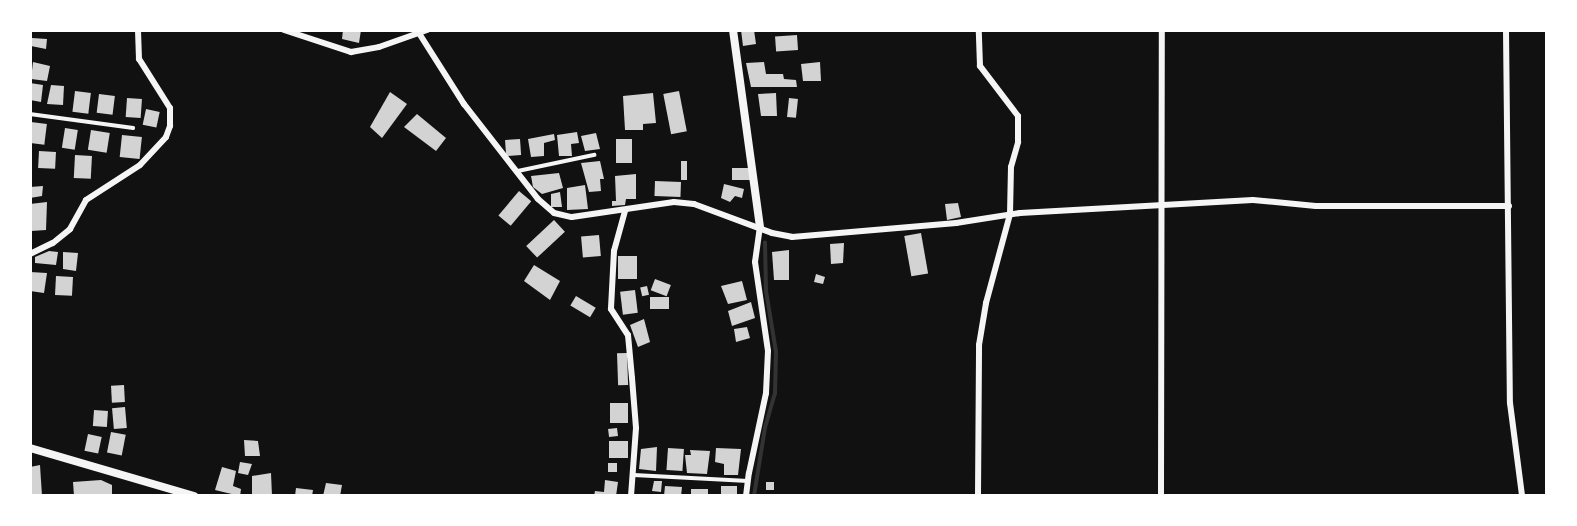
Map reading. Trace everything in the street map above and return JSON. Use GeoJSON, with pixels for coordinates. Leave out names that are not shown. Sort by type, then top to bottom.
{"type":"FeatureCollection","features":[{"type":"Feature","properties":{"kind":"street"},"geometry":{"type":"LineString","coordinates":[[30,254],[53,243],[70,229],[86,200],[140,164],[166,137],[170,126],[170,108],[139,59],[138,30]]}},
{"type":"Feature","properties":{"kind":"street"},"geometry":{"type":"LineString","coordinates":[[284,30],[351,52],[379,47],[427,30]]}},
{"type":"Feature","properties":{"kind":"street"},"geometry":{"type":"LineString","coordinates":[[733,30],[744,95],[760,228],[755,262],[768,351],[766,393],[746,496]]}},
{"type":"Feature","properties":{"kind":"street"},"geometry":{"type":"LineString","coordinates":[[978,496],[979,345],[986,303],[1010,214],[1011,167],[1018,142],[1018,116],[980,66],[979,30]]}},
{"type":"Feature","properties":{"kind":"street"},"geometry":{"type":"LineString","coordinates":[[1161,496],[1162,30]]}},
{"type":"Feature","properties":{"kind":"street"},"geometry":{"type":"LineString","coordinates":[[1506,30],[1510,402],[1522,496]]}},
{"type":"Feature","properties":{"kind":"street"},"geometry":{"type":"LineString","coordinates":[[417,32],[464,104],[517,172],[554,213],[572,217],[674,202],[694,204],[792,237],[956,223],[1010,214],[1253,200],[1316,206],[1509,206]]}},
{"type":"Feature","properties":{"kind":"street"},"geometry":{"type":"LineString","coordinates":[[625,211],[614,251],[611,309],[628,335],[636,428],[631,496]]}},
{"type":"Feature","properties":{"kind":"street"},"geometry":{"type":"LineString","coordinates":[[30,449],[194,496]]}},
{"type":"Feature","properties":{"kind":"lane"},"geometry":{"type":"LineString","coordinates":[[30,114],[133,128]]}},
{"type":"Feature","properties":{"kind":"lane"},"geometry":{"type":"LineString","coordinates":[[517,172],[594,155]]}},
{"type":"Feature","properties":{"kind":"lane"},"geometry":{"type":"LineString","coordinates":[[632,475],[748,481]]}},
{"type":"Feature","properties":{"kind":"building"},"geometry":{"type":"Polygon","coordinates":[[[343,30],[361,30],[359,43],[342,39],[343,30]]]}},
{"type":"Feature","properties":{"kind":"building"},"geometry":{"type":"Polygon","coordinates":[[[741,30],[754,30],[756,44],[743,46],[741,30]]]}},
{"type":"Feature","properties":{"kind":"building"},"geometry":{"type":"Polygon","coordinates":[[[797,35],[798,50],[776,51],[775,37],[797,35]]]}},
{"type":"Feature","properties":{"kind":"building"},"geometry":{"type":"Polygon","coordinates":[[[32,38],[47,39],[46,49],[31,46],[32,38]]]}},
{"type":"Feature","properties":{"kind":"building"},"geometry":{"type":"Polygon","coordinates":[[[33,62],[50,66],[47,81],[31,79],[33,62]]]}},
{"type":"Feature","properties":{"kind":"building"},"geometry":{"type":"Polygon","coordinates":[[[764,62],[766,74],[783,74],[784,79],[796,80],[797,87],[751,87],[746,63],[764,62]]]}},
{"type":"Feature","properties":{"kind":"building"},"geometry":{"type":"Polygon","coordinates":[[[820,62],[821,81],[803,81],[801,64],[820,62]]]}},
{"type":"Feature","properties":{"kind":"building"},"geometry":{"type":"Polygon","coordinates":[[[30,83],[43,85],[41,102],[30,100],[30,83]]]}},
{"type":"Feature","properties":{"kind":"building"},"geometry":{"type":"Polygon","coordinates":[[[51,85],[64,86],[63,105],[47,104],[51,85]]]}},
{"type":"Feature","properties":{"kind":"building"},"geometry":{"type":"Polygon","coordinates":[[[75,91],[91,93],[88,114],[72,112],[75,91]]]}},
{"type":"Feature","properties":{"kind":"building"},"geometry":{"type":"Polygon","coordinates":[[[679,91],[687,131],[671,134],[663,94],[679,91]]]}},
{"type":"Feature","properties":{"kind":"building"},"geometry":{"type":"Polygon","coordinates":[[[390,92],[407,104],[382,138],[370,127],[390,92]]]}},
{"type":"Feature","properties":{"kind":"building"},"geometry":{"type":"Polygon","coordinates":[[[653,93],[656,123],[643,124],[643,130],[625,130],[623,96],[653,93]]]}},
{"type":"Feature","properties":{"kind":"building"},"geometry":{"type":"Polygon","coordinates":[[[776,93],[777,116],[761,116],[758,94],[776,93]]]}},
{"type":"Feature","properties":{"kind":"building"},"geometry":{"type":"Polygon","coordinates":[[[99,94],[115,96],[113,115],[97,113],[99,94]]]}},
{"type":"Feature","properties":{"kind":"building"},"geometry":{"type":"Polygon","coordinates":[[[127,98],[142,99],[141,118],[126,117],[127,98]]]}},
{"type":"Feature","properties":{"kind":"building"},"geometry":{"type":"Polygon","coordinates":[[[789,98],[798,99],[796,118],[787,117],[789,98]]]}},
{"type":"Feature","properties":{"kind":"building"},"geometry":{"type":"Polygon","coordinates":[[[146,109],[160,112],[156,128],[143,125],[146,109]]]}},
{"type":"Feature","properties":{"kind":"building"},"geometry":{"type":"Polygon","coordinates":[[[417,114],[446,138],[436,151],[404,127],[417,114]]]}},
{"type":"Feature","properties":{"kind":"building"},"geometry":{"type":"Polygon","coordinates":[[[31,122],[47,124],[44,145],[30,143],[31,122]]]}},
{"type":"Feature","properties":{"kind":"building"},"geometry":{"type":"Polygon","coordinates":[[[65,128],[78,130],[75,150],[62,148],[65,128]]]}},
{"type":"Feature","properties":{"kind":"building"},"geometry":{"type":"Polygon","coordinates":[[[91,130],[110,133],[107,153],[88,150],[91,130]]]}},
{"type":"Feature","properties":{"kind":"building"},"geometry":{"type":"Polygon","coordinates":[[[577,132],[579,143],[571,144],[572,156],[559,156],[557,135],[577,132]]]}},
{"type":"Feature","properties":{"kind":"building"},"geometry":{"type":"Polygon","coordinates":[[[596,133],[600,149],[585,151],[581,136],[596,133]]]}},
{"type":"Feature","properties":{"kind":"building"},"geometry":{"type":"Polygon","coordinates":[[[554,134],[555,140],[544,143],[544,156],[531,157],[528,139],[554,134]]]}},
{"type":"Feature","properties":{"kind":"building"},"geometry":{"type":"Polygon","coordinates":[[[122,135],[142,137],[140,159],[120,157],[122,135]]]}},
{"type":"Feature","properties":{"kind":"building"},"geometry":{"type":"Polygon","coordinates":[[[520,139],[521,155],[506,156],[505,140],[520,139]]]}},
{"type":"Feature","properties":{"kind":"building"},"geometry":{"type":"Polygon","coordinates":[[[616,139],[632,139],[632,163],[616,163],[616,139]]]}},
{"type":"Feature","properties":{"kind":"building"},"geometry":{"type":"Polygon","coordinates":[[[39,151],[56,152],[55,169],[38,168],[39,151]]]}},
{"type":"Feature","properties":{"kind":"building"},"geometry":{"type":"Polygon","coordinates":[[[75,155],[92,156],[91,179],[74,178],[75,155]]]}},
{"type":"Feature","properties":{"kind":"building"},"geometry":{"type":"Polygon","coordinates":[[[600,161],[604,179],[600,179],[601,191],[589,192],[581,163],[600,161]]]}},
{"type":"Feature","properties":{"kind":"building"},"geometry":{"type":"Polygon","coordinates":[[[681,161],[687,161],[687,180],[681,180],[681,161]]]}},
{"type":"Feature","properties":{"kind":"building"},"geometry":{"type":"Polygon","coordinates":[[[732,168],[750,168],[750,180],[732,180],[732,168]]]}},
{"type":"Feature","properties":{"kind":"building"},"geometry":{"type":"Polygon","coordinates":[[[559,173],[563,188],[542,194],[533,187],[531,176],[559,173]]]}},
{"type":"Feature","properties":{"kind":"building"},"geometry":{"type":"Polygon","coordinates":[[[636,174],[636,199],[626,199],[625,205],[612,206],[612,201],[616,201],[615,176],[636,174]]]}},
{"type":"Feature","properties":{"kind":"building"},"geometry":{"type":"Polygon","coordinates":[[[655,181],[681,182],[680,197],[654,196],[655,181]]]}},
{"type":"Feature","properties":{"kind":"building"},"geometry":{"type":"Polygon","coordinates":[[[724,184],[744,189],[742,198],[735,196],[730,202],[721,198],[724,184]]]}},
{"type":"Feature","properties":{"kind":"building"},"geometry":{"type":"Polygon","coordinates":[[[585,185],[588,209],[567,210],[567,188],[585,185]]]}},
{"type":"Feature","properties":{"kind":"building"},"geometry":{"type":"Polygon","coordinates":[[[43,186],[42,196],[30,198],[30,187],[43,186]]]}},
{"type":"Feature","properties":{"kind":"building"},"geometry":{"type":"Polygon","coordinates":[[[519,191],[531,201],[511,226],[498,216],[519,191]]]}},
{"type":"Feature","properties":{"kind":"building"},"geometry":{"type":"Polygon","coordinates":[[[560,192],[562,207],[551,207],[551,194],[560,192]]]}},
{"type":"Feature","properties":{"kind":"building"},"geometry":{"type":"Polygon","coordinates":[[[47,202],[46,230],[31,231],[30,204],[47,202]]]}},
{"type":"Feature","properties":{"kind":"building"},"geometry":{"type":"Polygon","coordinates":[[[958,203],[961,217],[947,220],[945,204],[958,203]]]}},
{"type":"Feature","properties":{"kind":"building"},"geometry":{"type":"Polygon","coordinates":[[[554,220],[565,232],[537,258],[526,246],[554,220]]]}},
{"type":"Feature","properties":{"kind":"building"},"geometry":{"type":"Polygon","coordinates":[[[921,233],[928,273],[911,276],[904,236],[921,233]]]}},
{"type":"Feature","properties":{"kind":"building"},"geometry":{"type":"Polygon","coordinates":[[[599,235],[601,256],[583,257],[581,237],[599,235]]]}},
{"type":"Feature","properties":{"kind":"building"},"geometry":{"type":"Polygon","coordinates":[[[844,243],[843,263],[831,264],[830,244],[844,243]]]}},
{"type":"Feature","properties":{"kind":"building"},"geometry":{"type":"Polygon","coordinates":[[[789,250],[789,280],[774,280],[772,252],[789,250]]]}},
{"type":"Feature","properties":{"kind":"building"},"geometry":{"type":"Polygon","coordinates":[[[49,251],[58,252],[56,265],[35,263],[35,257],[49,251]]]}},
{"type":"Feature","properties":{"kind":"building"},"geometry":{"type":"Polygon","coordinates":[[[63,252],[78,253],[76,271],[63,269],[63,252]]]}},
{"type":"Feature","properties":{"kind":"building"},"geometry":{"type":"Polygon","coordinates":[[[618,256],[637,256],[637,279],[618,279],[618,256]]]}},
{"type":"Feature","properties":{"kind":"building"},"geometry":{"type":"Polygon","coordinates":[[[534,265],[560,281],[550,300],[524,281],[534,265]]]}},
{"type":"Feature","properties":{"kind":"building"},"geometry":{"type":"Polygon","coordinates":[[[30,272],[47,273],[44,293],[30,291],[30,272]]]}},
{"type":"Feature","properties":{"kind":"building"},"geometry":{"type":"Polygon","coordinates":[[[816,274],[825,277],[823,284],[814,282],[816,274]]]}},
{"type":"Feature","properties":{"kind":"building"},"geometry":{"type":"Polygon","coordinates":[[[56,276],[73,277],[72,296],[55,295],[56,276]]]}},
{"type":"Feature","properties":{"kind":"building"},"geometry":{"type":"Polygon","coordinates":[[[655,279],[671,285],[667,296],[651,290],[655,279]]]}},
{"type":"Feature","properties":{"kind":"building"},"geometry":{"type":"Polygon","coordinates":[[[742,281],[747,300],[728,304],[721,286],[742,281]]]}},
{"type":"Feature","properties":{"kind":"building"},"geometry":{"type":"Polygon","coordinates":[[[647,286],[649,295],[642,296],[640,288],[647,286]]]}},
{"type":"Feature","properties":{"kind":"building"},"geometry":{"type":"Polygon","coordinates":[[[635,290],[638,313],[623,315],[620,292],[635,290]]]}},
{"type":"Feature","properties":{"kind":"building"},"geometry":{"type":"Polygon","coordinates":[[[576,296],[596,308],[590,317],[570,305],[576,296]]]}},
{"type":"Feature","properties":{"kind":"building"},"geometry":{"type":"Polygon","coordinates":[[[650,297],[669,297],[669,309],[650,309],[650,297]]]}},
{"type":"Feature","properties":{"kind":"building"},"geometry":{"type":"Polygon","coordinates":[[[751,302],[755,318],[732,326],[728,311],[751,302]]]}},
{"type":"Feature","properties":{"kind":"building"},"geometry":{"type":"Polygon","coordinates":[[[644,319],[650,342],[638,347],[630,325],[644,319]]]}},
{"type":"Feature","properties":{"kind":"building"},"geometry":{"type":"Polygon","coordinates":[[[747,327],[750,338],[736,342],[734,329],[747,327]]]}},
{"type":"Feature","properties":{"kind":"building"},"geometry":{"type":"Polygon","coordinates":[[[617,353],[627,353],[628,385],[618,385],[617,353]]]}},
{"type":"Feature","properties":{"kind":"building"},"geometry":{"type":"Polygon","coordinates":[[[124,385],[125,402],[112,403],[111,386],[124,385]]]}},
{"type":"Feature","properties":{"kind":"building"},"geometry":{"type":"Polygon","coordinates":[[[610,403],[628,403],[628,423],[610,423],[610,403]]]}},
{"type":"Feature","properties":{"kind":"building"},"geometry":{"type":"Polygon","coordinates":[[[125,407],[127,428],[114,429],[112,408],[125,407]]]}},
{"type":"Feature","properties":{"kind":"building"},"geometry":{"type":"Polygon","coordinates":[[[94,410],[108,411],[107,427],[93,426],[94,410]]]}},
{"type":"Feature","properties":{"kind":"building"},"geometry":{"type":"Polygon","coordinates":[[[617,428],[618,436],[609,437],[608,429],[617,428]]]}},
{"type":"Feature","properties":{"kind":"building"},"geometry":{"type":"Polygon","coordinates":[[[111,432],[126,435],[122,455],[107,453],[111,432]]]}},
{"type":"Feature","properties":{"kind":"building"},"geometry":{"type":"Polygon","coordinates":[[[88,434],[102,437],[98,454],[84,451],[88,434]]]}},
{"type":"Feature","properties":{"kind":"building"},"geometry":{"type":"Polygon","coordinates":[[[244,440],[258,441],[260,456],[245,456],[244,440]]]}},
{"type":"Feature","properties":{"kind":"building"},"geometry":{"type":"Polygon","coordinates":[[[609,441],[628,441],[628,458],[609,458],[609,441]]]}},
{"type":"Feature","properties":{"kind":"building"},"geometry":{"type":"Polygon","coordinates":[[[657,447],[656,471],[639,469],[641,449],[657,447]]]}},
{"type":"Feature","properties":{"kind":"building"},"geometry":{"type":"Polygon","coordinates":[[[668,448],[684,449],[682,471],[666,470],[668,448]]]}},
{"type":"Feature","properties":{"kind":"building"},"geometry":{"type":"Polygon","coordinates":[[[716,448],[741,449],[738,475],[724,475],[724,464],[715,462],[716,448]]]}},
{"type":"Feature","properties":{"kind":"building"},"geometry":{"type":"Polygon","coordinates":[[[690,450],[710,451],[707,474],[687,473],[685,455],[691,455],[690,450]]]}},
{"type":"Feature","properties":{"kind":"building"},"geometry":{"type":"Polygon","coordinates":[[[240,462],[252,464],[248,475],[238,473],[240,462]]]}},
{"type":"Feature","properties":{"kind":"building"},"geometry":{"type":"Polygon","coordinates":[[[608,463],[617,463],[617,472],[608,472],[608,463]]]}},
{"type":"Feature","properties":{"kind":"building"},"geometry":{"type":"Polygon","coordinates":[[[40,465],[42,496],[30,496],[30,467],[40,465]]]}},
{"type":"Feature","properties":{"kind":"building"},"geometry":{"type":"Polygon","coordinates":[[[222,467],[236,471],[233,486],[241,489],[240,496],[215,490],[222,467]]]}},
{"type":"Feature","properties":{"kind":"building"},"geometry":{"type":"Polygon","coordinates":[[[271,473],[272,496],[252,496],[252,476],[271,473]]]}},
{"type":"Feature","properties":{"kind":"building"},"geometry":{"type":"Polygon","coordinates":[[[101,480],[112,485],[112,496],[74,496],[73,482],[101,480]]]}},
{"type":"Feature","properties":{"kind":"building"},"geometry":{"type":"Polygon","coordinates":[[[605,480],[618,482],[616,496],[594,496],[595,491],[604,492],[605,480]]]}},
{"type":"Feature","properties":{"kind":"building"},"geometry":{"type":"Polygon","coordinates":[[[654,481],[662,481],[661,492],[652,491],[654,481]]]}},
{"type":"Feature","properties":{"kind":"building"},"geometry":{"type":"Polygon","coordinates":[[[766,482],[774,482],[774,490],[766,490],[766,482]]]}},
{"type":"Feature","properties":{"kind":"building"},"geometry":{"type":"Polygon","coordinates":[[[326,483],[342,485],[340,496],[323,496],[326,483]]]}},
{"type":"Feature","properties":{"kind":"building"},"geometry":{"type":"Polygon","coordinates":[[[665,486],[682,487],[681,496],[664,496],[665,486]]]}},
{"type":"Feature","properties":{"kind":"building"},"geometry":{"type":"Polygon","coordinates":[[[721,486],[737,486],[737,496],[721,496],[721,486]]]}},
{"type":"Feature","properties":{"kind":"building"},"geometry":{"type":"Polygon","coordinates":[[[296,488],[313,490],[312,496],[295,496],[296,488]]]}},
{"type":"Feature","properties":{"kind":"building"},"geometry":{"type":"Polygon","coordinates":[[[691,489],[708,489],[708,496],[691,496],[691,489]]]}},
{"type":"Feature","properties":{"kind":"waterway"},"geometry":{"type":"LineString","coordinates":[[754,496],[765,428],[775,394],[776,352],[766,291],[765,243]]}}]}
